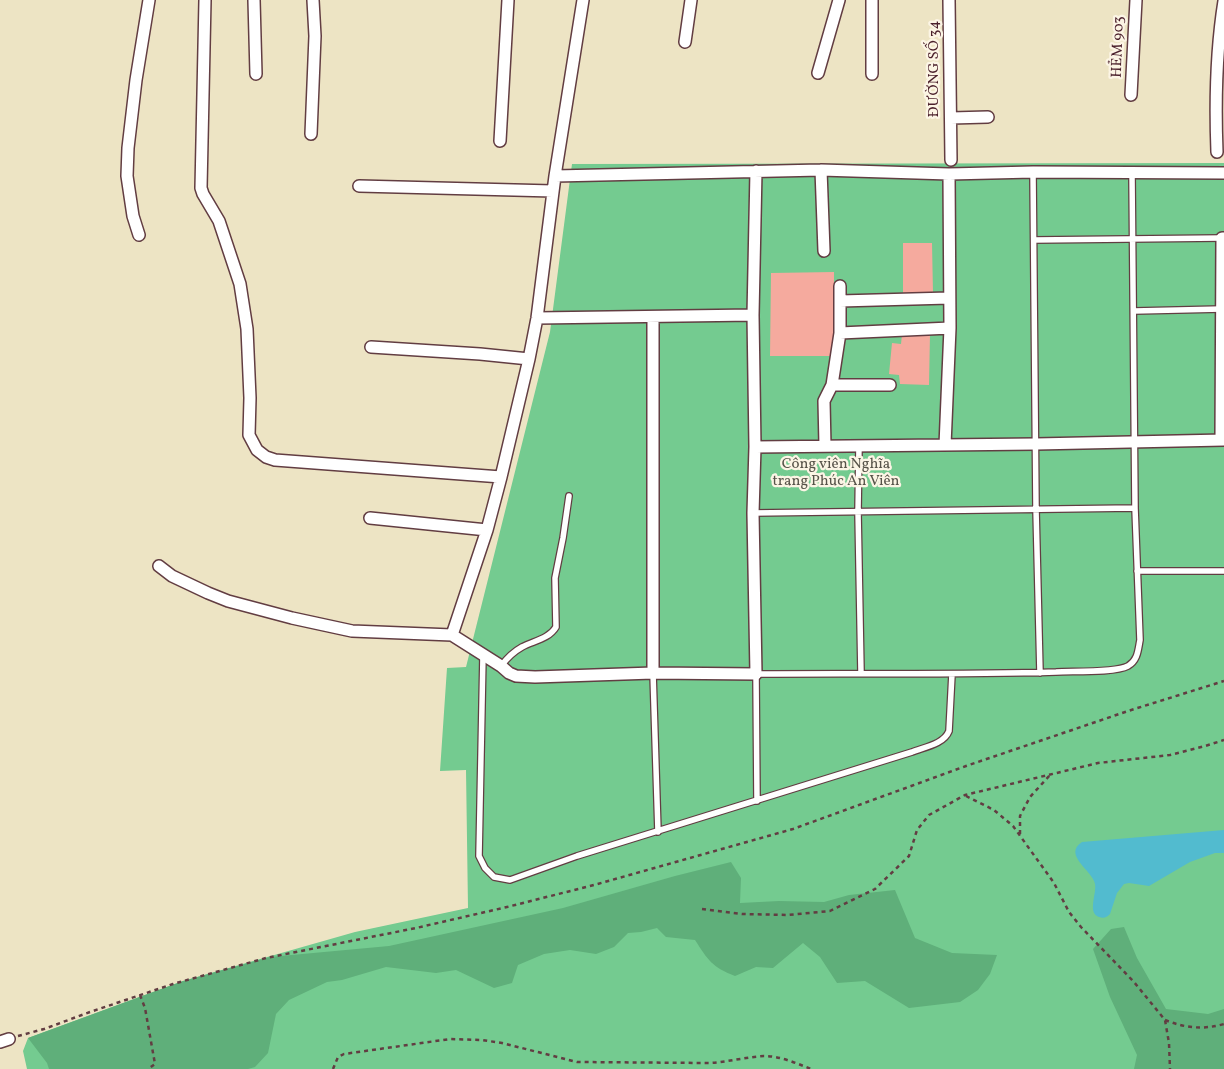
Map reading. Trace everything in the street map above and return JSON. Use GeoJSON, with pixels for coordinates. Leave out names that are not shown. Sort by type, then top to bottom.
{"type":"FeatureCollection","features":[{"type":"Feature","properties":{"kind":"street"},"geometry":{"type":"LineString","coordinates":[[139,235],[129,193],[127,176],[128,148],[136,80],[149,0]]}},
{"type":"Feature","properties":{"kind":"street"},"geometry":{"type":"LineString","coordinates":[[205,0],[201,188],[219,222],[240,284],[247,337],[250,398],[249,435],[253,444],[266,457],[275,460],[501,477]]}},
{"type":"Feature","properties":{"kind":"street"},"geometry":{"type":"LineString","coordinates":[[254,0],[256,74]]}},
{"type":"Feature","properties":{"kind":"street"},"geometry":{"type":"LineString","coordinates":[[311,134],[315,36],[313,0]]}},
{"type":"Feature","properties":{"kind":"street"},"geometry":{"type":"LineString","coordinates":[[500,141],[508,0]]}},
{"type":"Feature","properties":{"kind":"street"},"geometry":{"type":"LineString","coordinates":[[452,635],[487,530],[529,359],[537,318],[555,176],[583,0]]}},
{"type":"Feature","properties":{"kind":"street"},"geometry":{"type":"LineString","coordinates":[[685,42],[691,0]]}},
{"type":"Feature","properties":{"kind":"street"},"geometry":{"type":"LineString","coordinates":[[818,73],[839,0]]}},
{"type":"Feature","properties":{"kind":"street"},"geometry":{"type":"LineString","coordinates":[[872,0],[872,74]]}},
{"type":"Feature","properties":{"kind":"street","name":"ĐƯỜNG SỐ 34"},"geometry":{"type":"LineString","coordinates":[[949,0],[951,160]]}},
{"type":"Feature","properties":{"kind":"street","name":"HẺM 903"},"geometry":{"type":"LineString","coordinates":[[1132,95],[1136,0]]}},
{"type":"Feature","properties":{"kind":"street"},"geometry":{"type":"LineString","coordinates":[[1217,152],[1216,82],[1219,33],[1224,1]]}},
{"type":"Feature","properties":{"kind":"street"},"geometry":{"type":"LineString","coordinates":[[951,118],[988,117]]}},
{"type":"Feature","properties":{"kind":"street"},"geometry":{"type":"LineString","coordinates":[[555,176],[821,170],[949,174],[1033,172],[1224,173]]}},
{"type":"Feature","properties":{"kind":"street"},"geometry":{"type":"LineString","coordinates":[[821,170],[824,252]]}},
{"type":"Feature","properties":{"kind":"street"},"geometry":{"type":"LineString","coordinates":[[159,566],[177,579],[228,601],[292,618],[352,631],[452,635],[516,676],[653,673],[756,674],[753,513],[755,447],[753,315],[756,171]]}},
{"type":"Feature","properties":{"kind":"street"},"geometry":{"type":"LineString","coordinates":[[945,445],[950,328],[949,174]]}},
{"type":"Feature","properties":{"kind":"street"},"geometry":{"type":"LineString","coordinates":[[359,186],[553,191]]}},
{"type":"Feature","properties":{"kind":"street"},"geometry":{"type":"LineString","coordinates":[[755,447],[1222,440],[1223,238]]}},
{"type":"Feature","properties":{"kind":"street"},"geometry":{"type":"LineString","coordinates":[[824,446],[824,401],[832,385],[840,333],[840,286]]}},
{"type":"Feature","properties":{"kind":"street"},"geometry":{"type":"LineString","coordinates":[[840,301],[949,298]]}},
{"type":"Feature","properties":{"kind":"street"},"geometry":{"type":"LineString","coordinates":[[537,318],[653,318],[753,315]]}},
{"type":"Feature","properties":{"kind":"street"},"geometry":{"type":"LineString","coordinates":[[653,318],[653,673]]}},
{"type":"Feature","properties":{"kind":"street"},"geometry":{"type":"LineString","coordinates":[[840,333],[950,328]]}},
{"type":"Feature","properties":{"kind":"street"},"geometry":{"type":"LineString","coordinates":[[371,347],[529,359]]}},
{"type":"Feature","properties":{"kind":"street"},"geometry":{"type":"LineString","coordinates":[[832,385],[890,385]]}},
{"type":"Feature","properties":{"kind":"street"},"geometry":{"type":"LineString","coordinates":[[370,518],[487,530]]}},
{"type":"Feature","properties":{"kind":"lane"},"geometry":{"type":"LineString","coordinates":[[1033,172],[1036,509],[1040,672]]}},
{"type":"Feature","properties":{"kind":"lane"},"geometry":{"type":"LineString","coordinates":[[757,801],[756,674],[1040,672],[1120,669],[1129,666],[1135,660],[1140,640],[1135,508],[1132,174]]}},
{"type":"Feature","properties":{"kind":"lane"},"geometry":{"type":"LineString","coordinates":[[1034,240],[1223,238]]}},
{"type":"Feature","properties":{"kind":"lane"},"geometry":{"type":"LineString","coordinates":[[1134,311],[1223,309]]}},
{"type":"Feature","properties":{"kind":"lane"},"geometry":{"type":"LineString","coordinates":[[859,446],[858,512],[861,674]]}},
{"type":"Feature","properties":{"kind":"lane"},"geometry":{"type":"LineString","coordinates":[[501,666],[508,657],[549,635],[556,627],[555,578],[569,496]]}},
{"type":"Feature","properties":{"kind":"lane"},"geometry":{"type":"LineString","coordinates":[[753,513],[1135,508]]}},
{"type":"Feature","properties":{"kind":"lane"},"geometry":{"type":"LineString","coordinates":[[1137,571],[1224,571]]}},
{"type":"Feature","properties":{"kind":"lane"},"geometry":{"type":"LineString","coordinates":[[483,655],[483,748],[479,856],[485,868],[494,877],[510,880],[577,856],[912,752],[942,740],[946,737],[949,730],[952,674]]}},
{"type":"Feature","properties":{"kind":"lane"},"geometry":{"type":"LineString","coordinates":[[653,673],[658,832]]}},
{"type":"Feature","properties":{"kind":"path"},"geometry":{"type":"LineString","coordinates":[[4,1041],[173,984],[266,958],[416,928],[507,907],[594,885],[793,829],[1056,736],[1224,681]]}},
{"type":"Feature","properties":{"kind":"path"},"geometry":{"type":"LineString","coordinates":[[702,909],[742,914],[788,915],[830,911],[875,889],[909,856],[917,830],[929,815],[964,795],[1098,763],[1170,755],[1224,740]]}},
{"type":"Feature","properties":{"kind":"path"},"geometry":{"type":"LineString","coordinates":[[1020,836],[1020,816],[1030,796],[1051,775]]}},
{"type":"Feature","properties":{"kind":"path"},"geometry":{"type":"LineString","coordinates":[[964,795],[994,810],[1013,826],[1054,883],[1081,928],[1134,982],[1165,1020],[1169,1043],[1170,1069]]}},
{"type":"Feature","properties":{"kind":"path"},"geometry":{"type":"LineString","coordinates":[[140,995],[145,1008],[156,1064],[148,1069]]}},
{"type":"Feature","properties":{"kind":"path"},"geometry":{"type":"LineString","coordinates":[[1165,1020],[1195,1028],[1209,1028],[1224,1024]]}},
{"type":"Feature","properties":{"kind":"path"},"geometry":{"type":"LineString","coordinates":[[333,1069],[338,1057],[344,1054],[450,1039],[496,1042],[577,1062],[709,1063],[766,1056],[793,1062],[810,1069]]}},
{"type":"Feature","properties":{"kind":"green space","name":"Công viên Nghĩa trang Phúc An Viên"},"geometry":{"type":"Polygon","coordinates":[[[1224,163],[1224,1069],[27,1069],[23,1051],[28,1038],[183,981],[355,932],[468,908],[466,770],[440,771],[447,668],[466,667],[550,332],[572,164],[1224,163]]]}},
{"type":"Feature","properties":{"kind":"green space"},"geometry":{"type":"Polygon","coordinates":[[[731,862],[741,878],[740,903],[779,901],[824,902],[849,895],[895,890],[915,938],[952,953],[997,955],[990,974],[978,990],[960,1002],[909,1008],[865,981],[837,983],[820,957],[803,943],[773,968],[756,967],[735,976],[711,962],[695,940],[666,937],[657,928],[628,933],[614,947],[596,954],[570,950],[544,954],[518,965],[512,983],[494,988],[456,970],[436,973],[386,967],[342,980],[327,982],[289,1000],[276,1014],[268,1053],[255,1067],[248,1069],[49,1069],[47,1063],[28,1038],[183,981],[270,957],[389,946],[563,908],[731,862]]]}},
{"type":"Feature","properties":{"kind":"green space"},"geometry":{"type":"Polygon","coordinates":[[[1124,927],[1137,958],[1166,1009],[1208,1014],[1224,1009],[1224,1069],[1134,1069],[1137,1055],[1110,997],[1093,949],[1111,929],[1124,927]]]}},
{"type":"Feature","properties":{"kind":"water"},"geometry":{"type":"Polygon","coordinates":[[[1224,830],[1224,853],[1215,853],[1190,862],[1149,886],[1124,884],[1117,893],[1110,914],[1104,918],[1095,915],[1093,907],[1095,884],[1080,863],[1075,852],[1082,842],[1224,830]]]}},
{"type":"Feature","properties":{"kind":"building"},"geometry":{"type":"Polygon","coordinates":[[[903,243],[932,243],[933,293],[903,293],[903,243]]]}},
{"type":"Feature","properties":{"kind":"building"},"geometry":{"type":"Polygon","coordinates":[[[834,272],[834,356],[770,356],[771,273],[834,272]]]}},
{"type":"Feature","properties":{"kind":"building"},"geometry":{"type":"Polygon","coordinates":[[[902,334],[930,334],[929,385],[900,384],[899,375],[889,374],[892,343],[901,344],[902,334]]]}}]}
